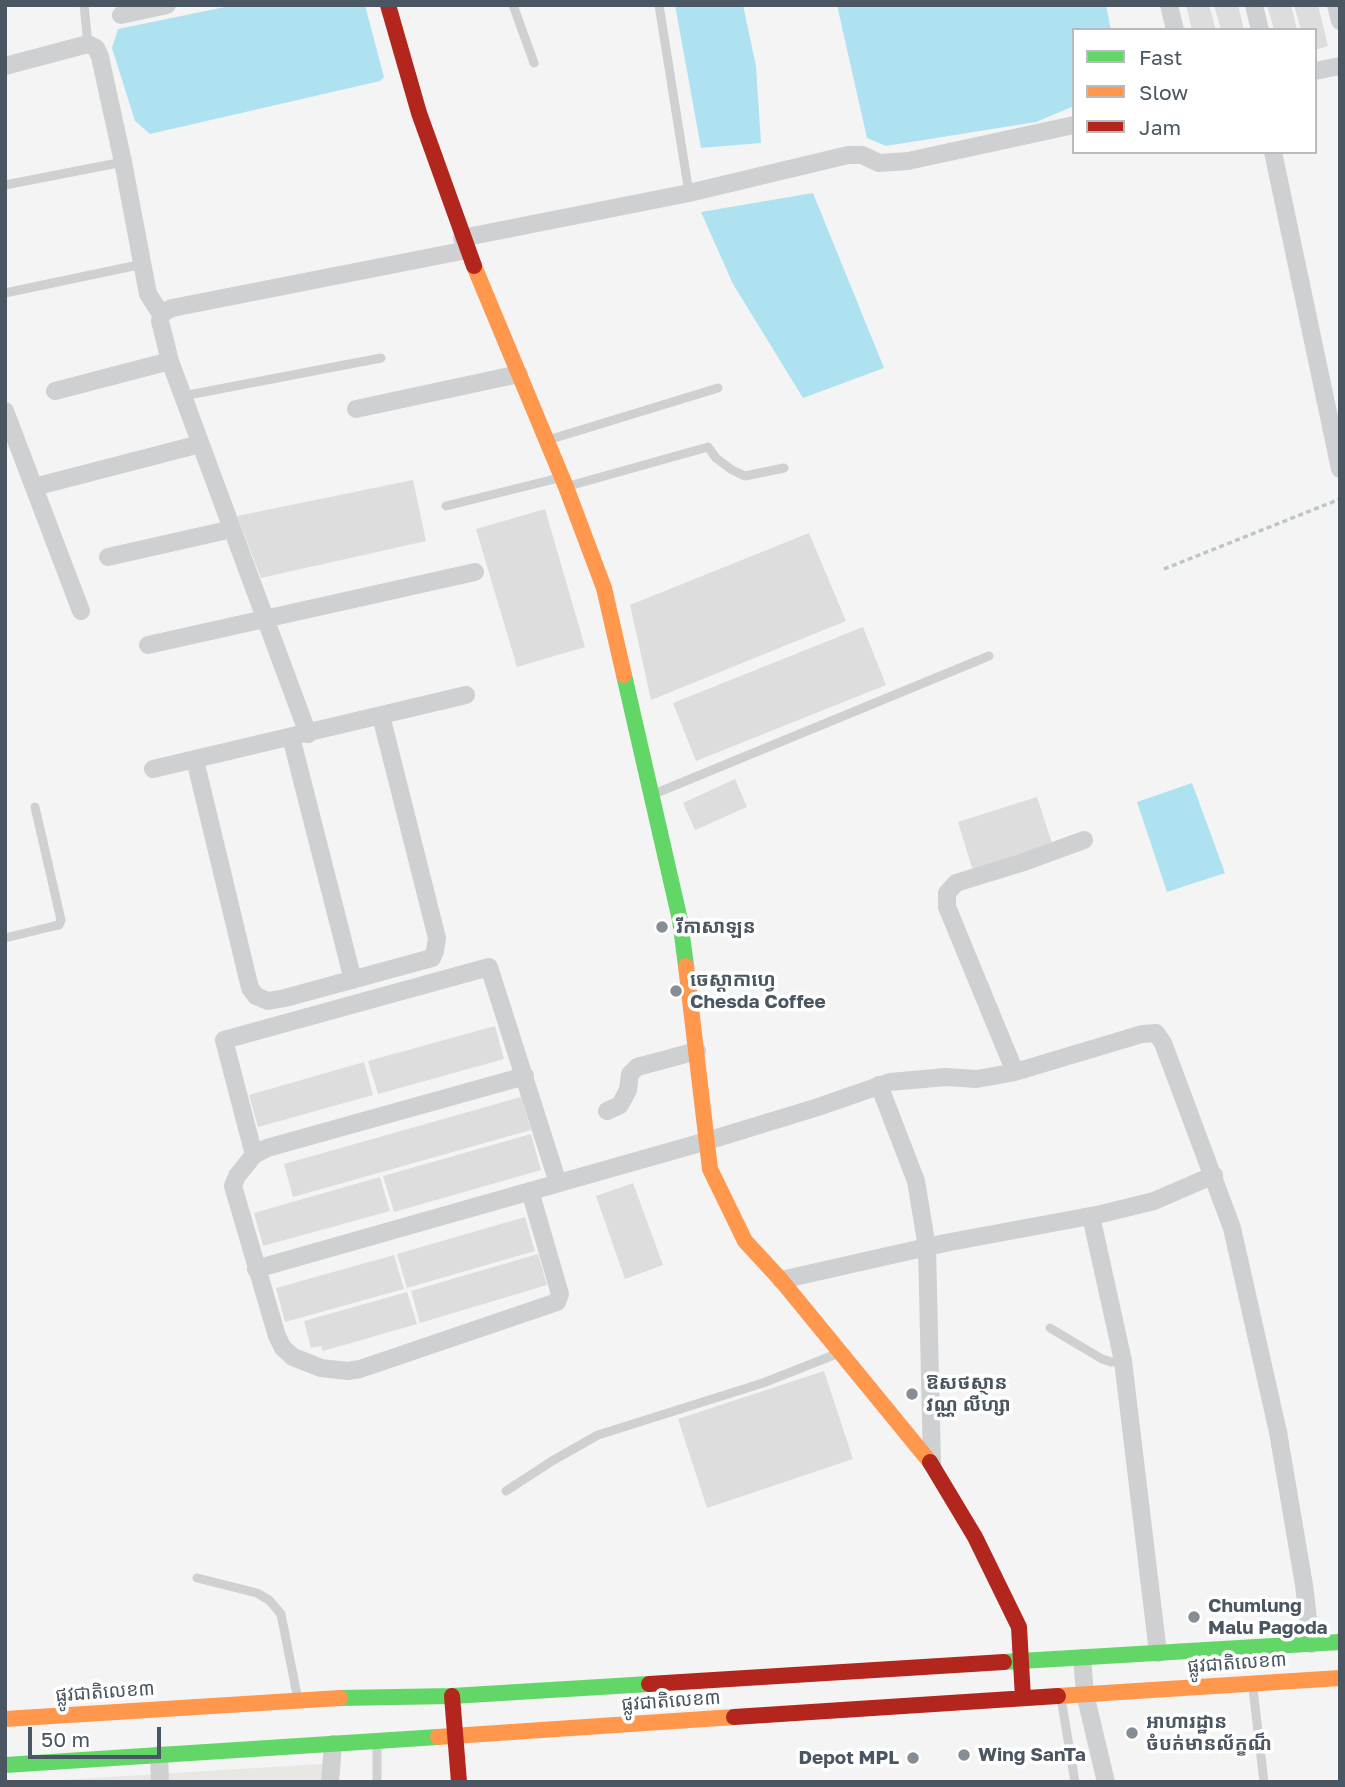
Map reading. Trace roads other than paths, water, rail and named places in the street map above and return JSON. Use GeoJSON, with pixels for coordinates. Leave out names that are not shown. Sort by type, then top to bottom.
{"type":"FeatureCollection","features":[{"type":"Feature","properties":{"kind":"main road"},"geometry":{"type":"LineString","coordinates":[[388,5],[419,113],[465,244],[564,482],[604,588],[680,920],[710,1169],[745,1241],[932,1464],[975,1537],[1019,1627],[1023,1698]]}},
{"type":"Feature","properties":{"kind":"main road","name":"ផ្លូវជាតិលេខ៣"},"geometry":{"type":"LineString","coordinates":[[5,1719],[370,1696],[452,1696],[1340,1642]]}},
{"type":"Feature","properties":{"kind":"main road","name":"ផ្លូវជាតិលេខ៣"},"geometry":{"type":"LineString","coordinates":[[5,1765],[1340,1678]]}},
{"type":"Feature","properties":{"kind":"main road"},"geometry":{"type":"LineString","coordinates":[[452,1696],[459,1782]]}},
{"type":"Feature","properties":{"kind":"street"},"geometry":{"type":"LineString","coordinates":[[121,15],[167,5]]}},
{"type":"Feature","properties":{"kind":"street"},"geometry":{"type":"LineString","coordinates":[[1169,5],[1175,28]]}},
{"type":"Feature","properties":{"kind":"street"},"geometry":{"type":"LineString","coordinates":[[1254,5],[1260,28]]}},
{"type":"Feature","properties":{"kind":"street"},"geometry":{"type":"LineString","coordinates":[[1336,5],[1340,20]]}},
{"type":"Feature","properties":{"kind":"street"},"geometry":{"type":"LineString","coordinates":[[5,66],[88,44],[96,48],[100,57],[148,294],[161,314],[160,321],[170,361],[265,619],[300,736],[353,980]]}},
{"type":"Feature","properties":{"kind":"street"},"geometry":{"type":"LineString","coordinates":[[1317,71],[1340,66]]}},
{"type":"Feature","properties":{"kind":"street"},"geometry":{"type":"LineString","coordinates":[[161,314],[172,308],[465,244],[848,155],[862,155],[879,163],[908,161],[1072,125]]}},
{"type":"Feature","properties":{"kind":"street"},"geometry":{"type":"LineString","coordinates":[[1273,154],[1340,469]]}},
{"type":"Feature","properties":{"kind":"street"},"geometry":{"type":"LineString","coordinates":[[55,391],[170,361]]}},
{"type":"Feature","properties":{"kind":"street"},"geometry":{"type":"LineString","coordinates":[[356,409],[519,374]]}},
{"type":"Feature","properties":{"kind":"street"},"geometry":{"type":"LineString","coordinates":[[5,411],[81,611]]}},
{"type":"Feature","properties":{"kind":"street"},"geometry":{"type":"LineString","coordinates":[[34,487],[200,444]]}},
{"type":"Feature","properties":{"kind":"street"},"geometry":{"type":"LineString","coordinates":[[108,557],[232,529]]}},
{"type":"Feature","properties":{"kind":"street"},"geometry":{"type":"LineString","coordinates":[[148,645],[475,572]]}},
{"type":"Feature","properties":{"kind":"street"},"geometry":{"type":"LineString","coordinates":[[153,769],[466,695]]}},
{"type":"Feature","properties":{"kind":"street"},"geometry":{"type":"LineString","coordinates":[[195,760],[250,988],[256,996],[268,1001],[432,958],[435,951],[437,938],[381,716]]}},
{"type":"Feature","properties":{"kind":"street"},"geometry":{"type":"LineString","coordinates":[[1015,1072],[947,907],[947,894],[956,883],[1084,840]]}},
{"type":"Feature","properties":{"kind":"street"},"geometry":{"type":"LineString","coordinates":[[254,1155],[224,1040],[490,967],[558,1183]]}},
{"type":"Feature","properties":{"kind":"street"},"geometry":{"type":"LineString","coordinates":[[256,1269],[707,1141],[890,1082],[946,1077],[977,1079],[1015,1072],[1142,1034],[1156,1033],[1163,1043],[1232,1228],[1278,1432],[1311,1644]]}},
{"type":"Feature","properties":{"kind":"street"},"geometry":{"type":"LineString","coordinates":[[607,1111],[620,1105],[628,1090],[630,1074],[637,1067],[697,1051]]}},
{"type":"Feature","properties":{"kind":"street"},"geometry":{"type":"LineString","coordinates":[[525,1076],[267,1148],[254,1155],[237,1175],[233,1185],[276,1336],[283,1348],[293,1357],[321,1368],[348,1371],[557,1301],[560,1294],[530,1191]]}},
{"type":"Feature","properties":{"kind":"street"},"geometry":{"type":"LineString","coordinates":[[879,1086],[916,1181],[927,1247],[932,1464]]}},
{"type":"Feature","properties":{"kind":"street"},"geometry":{"type":"LineString","coordinates":[[780,1280],[1154,1201],[1214,1175]]}},
{"type":"Feature","properties":{"kind":"street"},"geometry":{"type":"LineString","coordinates":[[1091,1216],[1123,1360],[1158,1653]]}},
{"type":"Feature","properties":{"kind":"street"},"geometry":{"type":"LineString","coordinates":[[1082,1658],[1085,1694],[1106,1782]]}},
{"type":"Feature","properties":{"kind":"street"},"geometry":{"type":"LineString","coordinates":[[330,1782],[333,1744]]}},
{"type":"Feature","properties":{"kind":"street"},"geometry":{"type":"LineString","coordinates":[[159,1755],[160,1782]]}},
{"type":"Feature","properties":{"kind":"lane"},"geometry":{"type":"LineString","coordinates":[[84,5],[88,44]]}},
{"type":"Feature","properties":{"kind":"lane"},"geometry":{"type":"LineString","coordinates":[[513,5],[534,63]]}},
{"type":"Feature","properties":{"kind":"lane"},"geometry":{"type":"LineString","coordinates":[[659,5],[689,193]]}},
{"type":"Feature","properties":{"kind":"lane"},"geometry":{"type":"LineString","coordinates":[[5,185],[123,162]]}},
{"type":"Feature","properties":{"kind":"lane"},"geometry":{"type":"LineString","coordinates":[[5,293],[143,264]]}},
{"type":"Feature","properties":{"kind":"lane"},"geometry":{"type":"LineString","coordinates":[[183,396],[381,358]]}},
{"type":"Feature","properties":{"kind":"lane"},"geometry":{"type":"LineString","coordinates":[[546,440],[718,388]]}},
{"type":"Feature","properties":{"kind":"lane"},"geometry":{"type":"LineString","coordinates":[[446,506],[564,482],[708,447],[732,470],[745,476],[784,468]]}},
{"type":"Feature","properties":{"kind":"lane"},"geometry":{"type":"LineString","coordinates":[[650,795],[989,656]]}},
{"type":"Feature","properties":{"kind":"lane"},"geometry":{"type":"LineString","coordinates":[[5,938],[59,925],[61,920],[35,807]]}},
{"type":"Feature","properties":{"kind":"lane"},"geometry":{"type":"LineString","coordinates":[[1050,1328],[1102,1359],[1111,1362],[1123,1360]]}},
{"type":"Feature","properties":{"kind":"lane"},"geometry":{"type":"LineString","coordinates":[[506,1491],[598,1435],[763,1383],[839,1353]]}},
{"type":"Feature","properties":{"kind":"lane"},"geometry":{"type":"LineString","coordinates":[[197,1578],[257,1593],[269,1600],[281,1614],[298,1701]]}},
{"type":"Feature","properties":{"kind":"lane"},"geometry":{"type":"LineString","coordinates":[[1252,1683],[1264,1782]]}},
{"type":"Feature","properties":{"kind":"lane"},"geometry":{"type":"LineString","coordinates":[[1060,1695],[1075,1782]]}},
{"type":"Feature","properties":{"kind":"lane"},"geometry":{"type":"LineString","coordinates":[[377,1741],[377,1782]]}},
{"type":"Feature","properties":{"kind":"water"},"geometry":{"type":"Polygon","coordinates":[[[235,5],[365,5],[384,77],[380,81],[150,134],[135,121],[112,48],[118,29],[235,5]]]}},
{"type":"Feature","properties":{"kind":"water"},"geometry":{"type":"Polygon","coordinates":[[[675,5],[743,5],[756,66],[761,143],[701,148],[675,5]]]}},
{"type":"Feature","properties":{"kind":"water"},"geometry":{"type":"Polygon","coordinates":[[[837,5],[1106,5],[1111,28],[1072,28],[1072,107],[1036,122],[886,146],[867,138],[837,5]]]}},
{"type":"Feature","properties":{"kind":"water"},"geometry":{"type":"Polygon","coordinates":[[[813,193],[884,368],[803,398],[733,284],[701,212],[813,193]]]}},
{"type":"Feature","properties":{"kind":"water"},"geometry":{"type":"Polygon","coordinates":[[[1192,783],[1225,873],[1167,892],[1137,802],[1192,783]]]}},
{"type":"Feature","properties":{"kind":"place","name":"រីកាសាឡន"},"geometry":{"type":"Point","coordinates":[662,927]}},
{"type":"Feature","properties":{"kind":"place","name":"ចេស្ដាកាហ្វេ Chesda Coffee"},"geometry":{"type":"Point","coordinates":[676,991]}},
{"type":"Feature","properties":{"kind":"place","name":"ឱសថស្ថាន វណ្ណ លីហ្សា"},"geometry":{"type":"Point","coordinates":[912,1394]}},
{"type":"Feature","properties":{"kind":"place","name":"Chumlung Malu Pagoda"},"geometry":{"type":"Point","coordinates":[1194,1617]}},
{"type":"Feature","properties":{"kind":"place","name":"អាហារដ្ឋាន ចំបក់មានល័ក្ខណ៏"},"geometry":{"type":"Point","coordinates":[1132,1733]}},
{"type":"Feature","properties":{"kind":"place","name":"Wing SanTa"},"geometry":{"type":"Point","coordinates":[964,1755]}},
{"type":"Feature","properties":{"kind":"place","name":"Depot MPL"},"geometry":{"type":"Point","coordinates":[913,1758]}}]}
